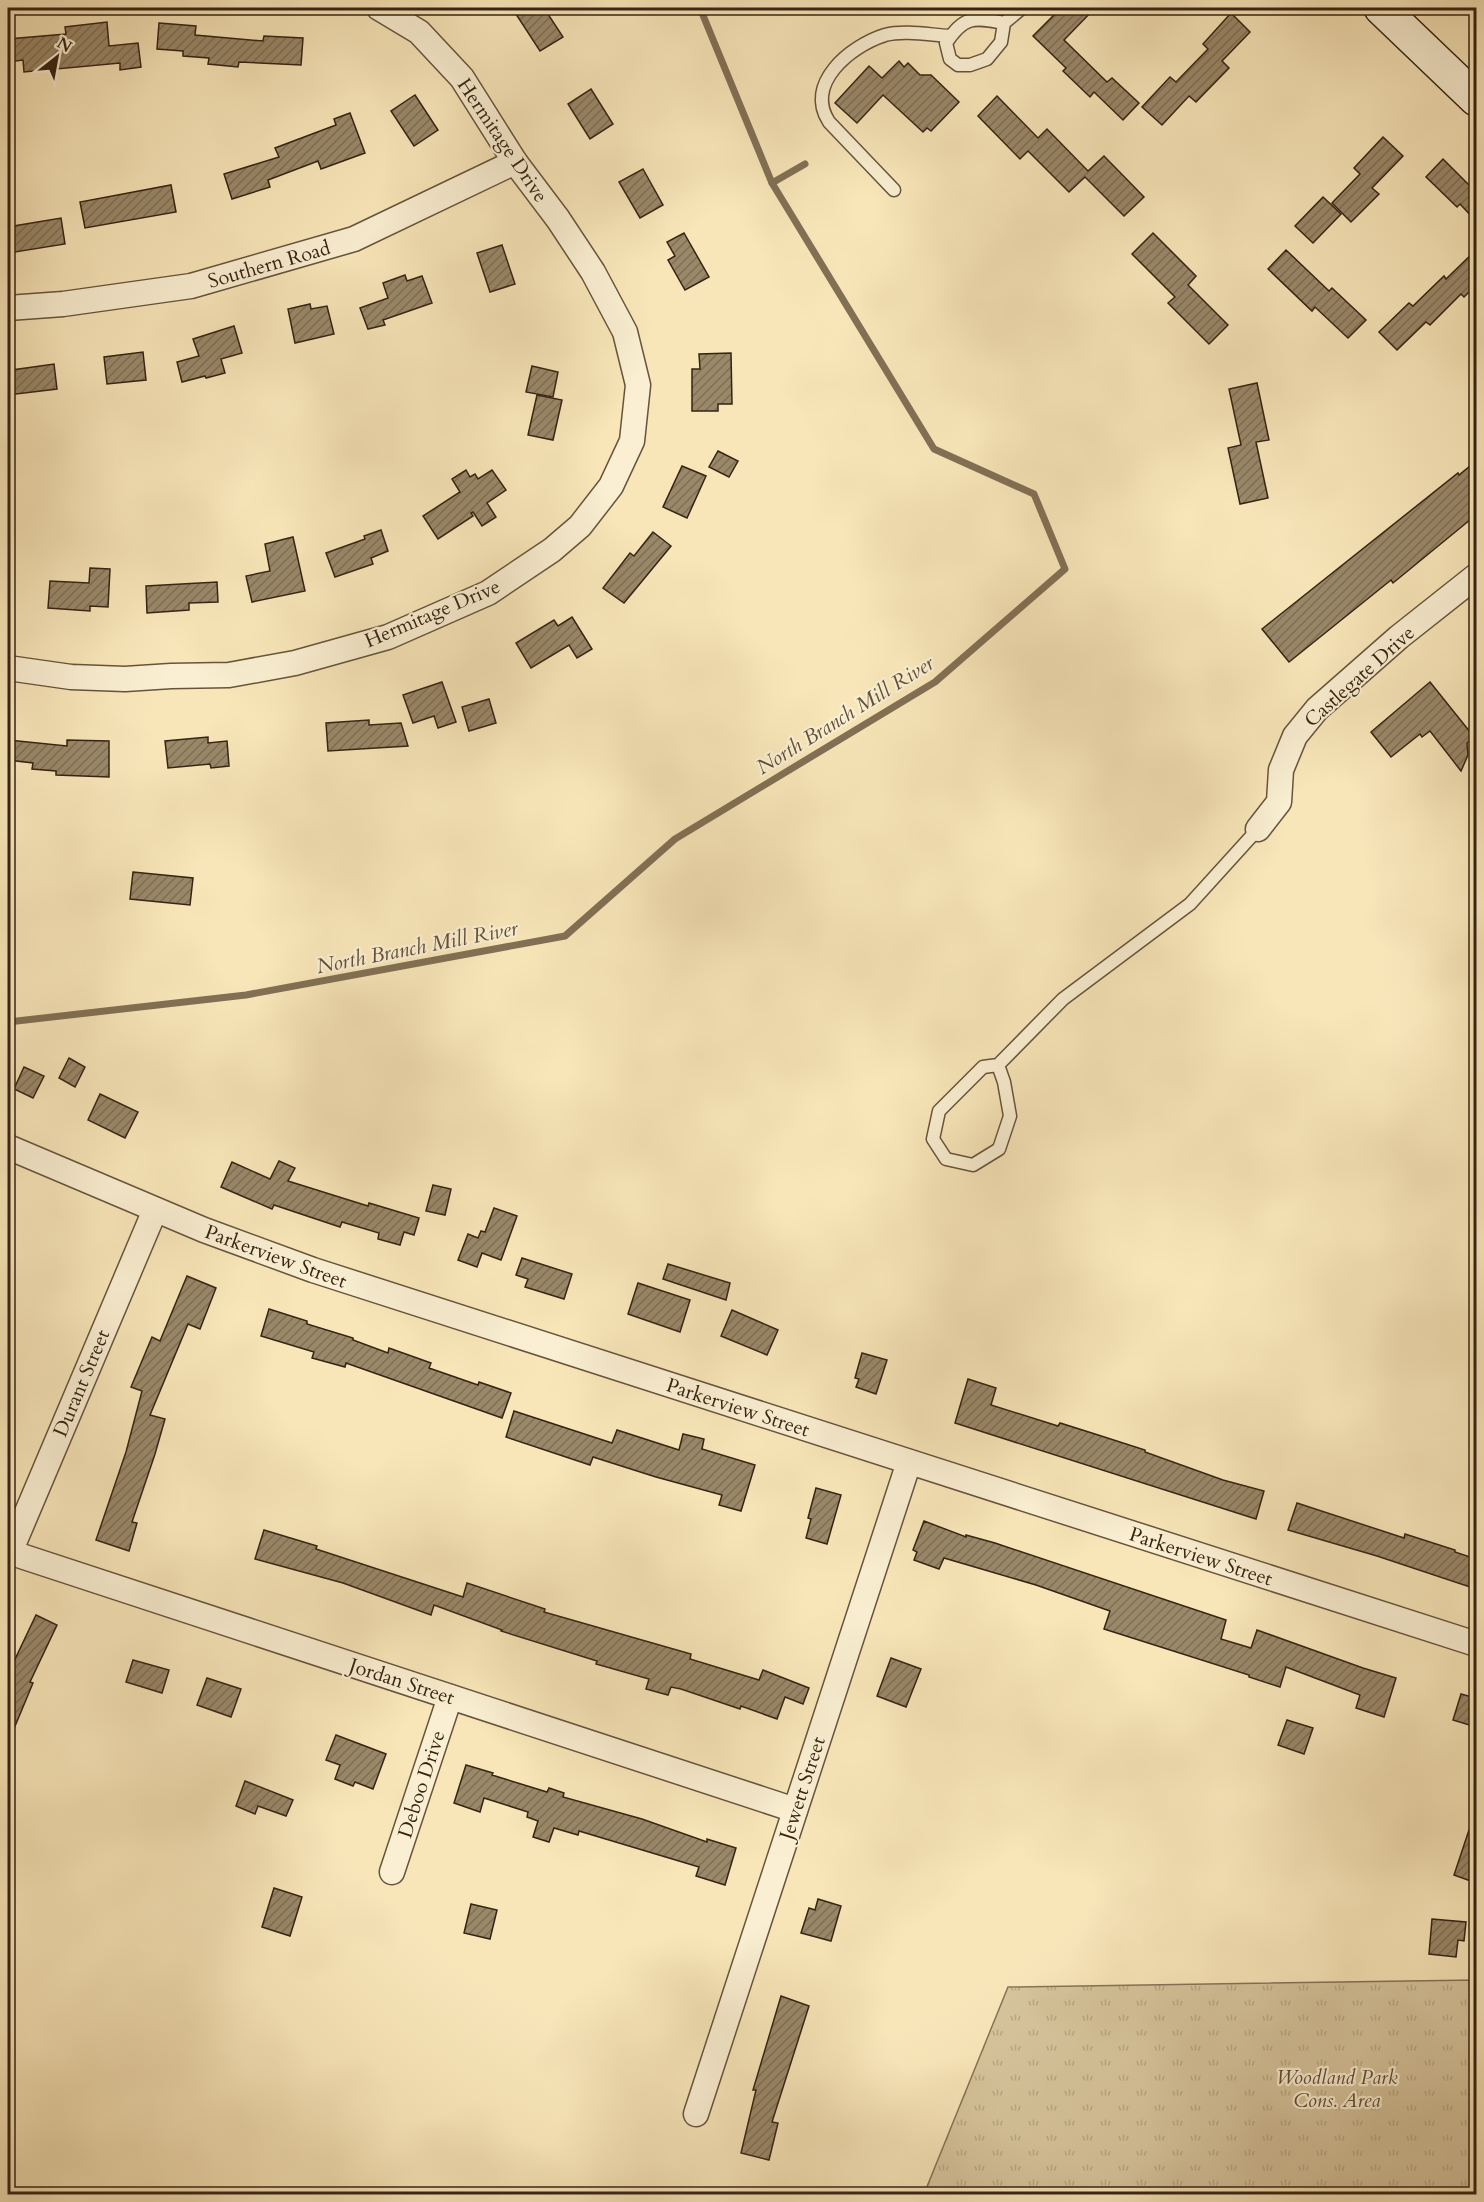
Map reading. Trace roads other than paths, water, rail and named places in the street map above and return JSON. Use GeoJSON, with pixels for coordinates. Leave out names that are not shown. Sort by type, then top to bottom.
{"type":"FeatureCollection","features":[{"type":"Feature","properties":{"kind":"main road"},"geometry":{"type":"LineString","coordinates":[[1381,8],[1476,99]]}},
{"type":"Feature","properties":{"kind":"street","name":"Hermitage Drive"},"geometry":{"type":"LineString","coordinates":[[8,668],[71,678],[125,679],[229,675],[295,663],[388,637],[488,593],[552,550],[580,526],[611,486],[632,441],[638,385],[625,332],[593,272],[558,219],[515,162],[462,78],[419,32],[379,8]]}},
{"type":"Feature","properties":{"kind":"street","name":"Southern Road"},"geometry":{"type":"LineString","coordinates":[[8,308],[63,304],[191,286],[344,242],[515,162]]}},
{"type":"Feature","properties":{"kind":"street","name":"Castlegate Drive"},"geometry":{"type":"LineString","coordinates":[[1258,829],[1279,802],[1281,770],[1295,736],[1317,709],[1399,637],[1476,576]]}},
{"type":"Feature","properties":{"kind":"street","name":"Parkerview Street"},"geometry":{"type":"LineString","coordinates":[[8,1147],[214,1234],[313,1270],[1476,1644]]}},
{"type":"Feature","properties":{"kind":"street","name":"Durant Street"},"geometry":{"type":"LineString","coordinates":[[8,1554],[155,1210]]}},
{"type":"Feature","properties":{"kind":"street","name":"Jewett Street"},"geometry":{"type":"LineString","coordinates":[[696,2114],[909,1462]]}},
{"type":"Feature","properties":{"kind":"street","name":"Jordan Street"},"geometry":{"type":"LineString","coordinates":[[8,1554],[795,1810]]}},
{"type":"Feature","properties":{"kind":"street","name":"Deboo Drive"},"geometry":{"type":"LineString","coordinates":[[392,1872],[450,1697]]}},
{"type":"Feature","properties":{"kind":"lane"},"geometry":{"type":"LineString","coordinates":[[1004,23],[988,20],[967,21],[956,27],[946,43],[950,59],[958,64],[970,65],[987,59],[1000,42],[1004,23],[1022,8]]}},
{"type":"Feature","properties":{"kind":"lane"},"geometry":{"type":"LineString","coordinates":[[894,190],[822,112],[821,96],[825,82],[837,66],[857,48],[886,35],[950,36]]}},
{"type":"Feature","properties":{"kind":"lane"},"geometry":{"type":"LineString","coordinates":[[998,1065],[1004,1082],[1010,1116],[999,1149],[973,1166],[946,1159],[933,1139],[939,1111],[983,1067],[998,1065],[1063,999],[1190,904],[1258,829]]}},
{"type":"Feature","properties":{"kind":"waterway","name":"North Branch Mill River"},"geometry":{"type":"LineString","coordinates":[[8,1022],[246,995],[565,936],[675,839],[935,682],[1065,569],[1034,494],[934,449],[772,183],[700,8]]}},
{"type":"Feature","properties":{"kind":"waterway"},"geometry":{"type":"LineString","coordinates":[[772,183],[805,164]]}},
{"type":"Feature","properties":{"kind":"park label","name":"Woodland Park Cons. Area"},"geometry":{"type":"Point","coordinates":[1337,2088]}}]}
